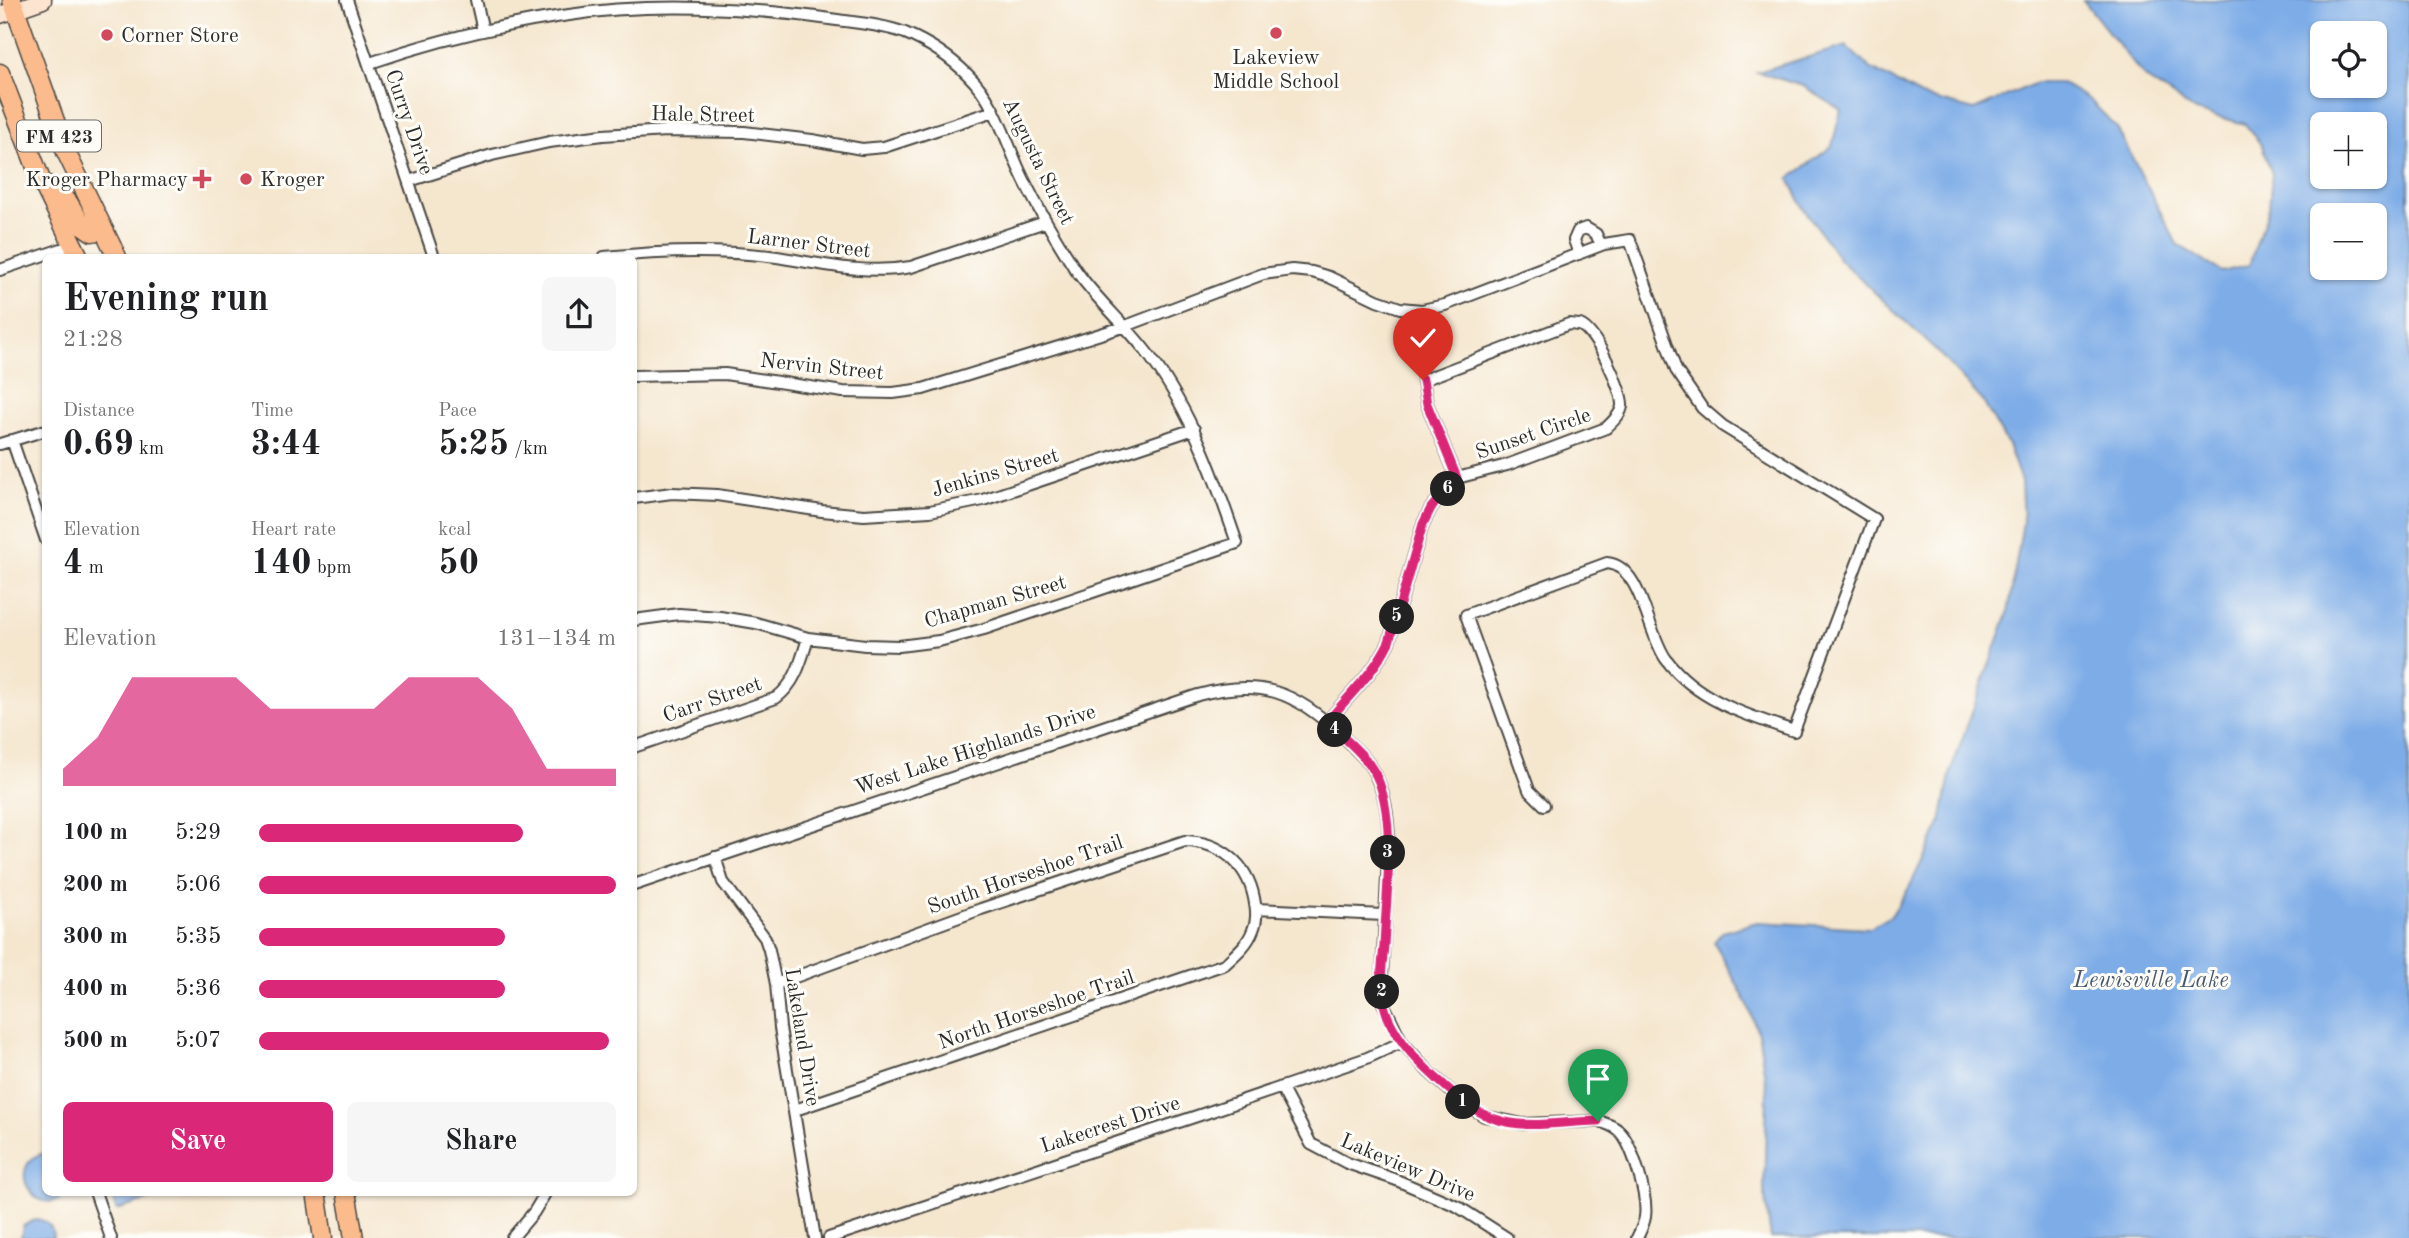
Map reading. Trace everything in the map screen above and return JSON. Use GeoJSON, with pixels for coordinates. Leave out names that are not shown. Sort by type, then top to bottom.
{"type":"FeatureCollection","features":[{"type":"Feature","properties":{"kind":"main road"},"geometry":{"type":"LineString","coordinates":[[9,8],[43,0]]}},
{"type":"Feature","properties":{"kind":"main road","name":"FM 423"},"geometry":{"type":"LineString","coordinates":[[9,8],[66,152],[116,254]]}},
{"type":"Feature","properties":{"kind":"main road","name":"FM 423"},"geometry":{"type":"LineString","coordinates":[[0,73],[41,180],[76,251]]}},
{"type":"Feature","properties":{"kind":"main road"},"geometry":{"type":"LineString","coordinates":[[41,180],[68,202],[82,225],[92,232],[104,230]]}},
{"type":"Feature","properties":{"kind":"main road"},"geometry":{"type":"LineString","coordinates":[[316,1196],[323,1238]]}},
{"type":"Feature","properties":{"kind":"main road"},"geometry":{"type":"LineString","coordinates":[[347,1196],[354,1238]]}},
{"type":"Feature","properties":{"kind":"street","name":"Curry Drive"},"geometry":{"type":"LineString","coordinates":[[347,0],[433,254]]}},
{"type":"Feature","properties":{"kind":"street"},"geometry":{"type":"LineString","coordinates":[[476,0],[483,31]]}},
{"type":"Feature","properties":{"kind":"street","name":"Augusta Street"},"geometry":{"type":"LineString","coordinates":[[370,63],[410,49],[483,31],[603,6],[727,4],[902,32],[934,47],[972,78],[994,111],[1045,222],[1079,274],[1149,355],[1177,397],[1194,429],[1237,543]]}},
{"type":"Feature","properties":{"kind":"street","name":"Hale Street"},"geometry":{"type":"LineString","coordinates":[[410,181],[492,155],[548,142],[603,135],[666,131],[744,132],[862,149],[884,147],[994,111]]}},
{"type":"Feature","properties":{"kind":"street","name":"Larner Street"},"geometry":{"type":"LineString","coordinates":[[635,254],[707,252],[776,257],[853,270],[890,271],[911,267],[1045,222]]}},
{"type":"Feature","properties":{"kind":"street"},"geometry":{"type":"LineString","coordinates":[[1544,805],[1529,790],[1466,615],[1607,563],[1615,564],[1632,578],[1652,632],[1665,658],[1689,684],[1711,699],[1794,731],[1874,519],[1723,426],[1702,408],[1676,370],[1630,240],[1601,246],[1596,234],[1586,228],[1578,231],[1574,240],[1579,254]]}},
{"type":"Feature","properties":{"kind":"street","name":"Nervin Street"},"geometry":{"type":"LineString","coordinates":[[637,376],[725,374],[843,392],[893,393],[942,384],[1123,327],[1263,274],[1292,270],[1312,272],[1400,308],[1422,310],[1445,305],[1601,246]]}},
{"type":"Feature","properties":{"kind":"street"},"geometry":{"type":"LineString","coordinates":[[0,270],[42,260]]}},
{"type":"Feature","properties":{"kind":"street","name":"Sunset Circle"},"geometry":{"type":"LineString","coordinates":[[1569,324],[1580,325],[1589,332],[1601,348],[1619,394],[1622,406],[1617,418],[1606,428],[1507,465],[1457,478],[1427,404],[1423,380],[1569,324]]}},
{"type":"Feature","properties":{"kind":"street","name":"Jenkins Street"},"geometry":{"type":"LineString","coordinates":[[637,498],[672,494],[717,495],[864,515],[930,511],[983,500],[1194,429]]}},
{"type":"Feature","properties":{"kind":"street"},"geometry":{"type":"LineString","coordinates":[[0,444],[42,431]]}},
{"type":"Feature","properties":{"kind":"street"},"geometry":{"type":"LineString","coordinates":[[12,440],[42,528]]}},
{"type":"Feature","properties":{"kind":"street"},"geometry":{"type":"LineString","coordinates":[[1327,722],[1382,657],[1389,642],[1423,524],[1431,508],[1457,478]]}},
{"type":"Feature","properties":{"kind":"street","name":"Chapman Street"},"geometry":{"type":"LineString","coordinates":[[637,621],[679,614],[720,617],[755,623],[808,638],[865,645],[900,646],[939,641],[984,629],[1237,543]]}},
{"type":"Feature","properties":{"kind":"street","name":"Carr Street"},"geometry":{"type":"LineString","coordinates":[[637,746],[776,698],[788,689],[796,675],[808,638]]}},
{"type":"Feature","properties":{"kind":"street","name":"West Lake Highlands Drive"},"geometry":{"type":"LineString","coordinates":[[637,884],[849,810],[1225,688],[1264,688],[1281,693],[1327,722],[1374,771],[1381,788],[1389,840],[1384,915],[1383,1003],[1402,1042],[1428,1071],[1464,1103],[1484,1116],[1523,1124],[1598,1121],[1619,1130],[1636,1165],[1645,1207],[1645,1218],[1637,1238]]}},
{"type":"Feature","properties":{"kind":"street","name":"South Horseshoe Trail"},"geometry":{"type":"LineString","coordinates":[[776,984],[981,909],[1185,841],[1199,841],[1219,848],[1238,862],[1253,890],[1256,909]]}},
{"type":"Feature","properties":{"kind":"street","name":"Lakeland Drive"},"geometry":{"type":"LineString","coordinates":[[715,857],[728,889],[765,938],[776,984],[780,1028],[815,1238]]}},
{"type":"Feature","properties":{"kind":"street"},"geometry":{"type":"LineString","coordinates":[[1256,909],[1384,915]]}},
{"type":"Feature","properties":{"kind":"street","name":"North Horseshoe Trail"},"geometry":{"type":"LineString","coordinates":[[795,1110],[1226,964],[1253,931],[1256,909]]}},
{"type":"Feature","properties":{"kind":"street","name":"Lakecrest Drive"},"geometry":{"type":"LineString","coordinates":[[829,1238],[1367,1058],[1402,1042]]}},
{"type":"Feature","properties":{"kind":"street","name":"Lakeview Drive"},"geometry":{"type":"LineString","coordinates":[[1281,1087],[1311,1144],[1347,1163],[1394,1179],[1457,1206],[1507,1238]]}},
{"type":"Feature","properties":{"kind":"street"},"geometry":{"type":"LineString","coordinates":[[96,1196],[111,1238]]}},
{"type":"Feature","properties":{"kind":"street"},"geometry":{"type":"LineString","coordinates":[[512,1238],[544,1196]]}},
{"type":"Feature","properties":{"kind":"water","name":"Lewisville Lake"},"geometry":{"type":"Polygon","coordinates":[[[2083,0],[2409,0],[2409,1238],[1771,1238],[1764,1191],[1767,1092],[1759,1037],[1747,1003],[1714,942],[1722,932],[1757,922],[1870,928],[1891,916],[1910,886],[1941,822],[1951,770],[2008,613],[2023,522],[2021,481],[2008,445],[1982,400],[1936,350],[1840,260],[1804,209],[1789,179],[1832,146],[1841,110],[1803,86],[1757,72],[1846,46],[1870,68],[1921,96],[1974,110],[2036,83],[2061,83],[2090,100],[2117,128],[2177,244],[2222,272],[2249,265],[2269,208],[2272,174],[2262,146],[2245,124],[2195,111],[2144,77],[2083,0]]]}},
{"type":"Feature","properties":{"kind":"water"},"geometry":{"type":"Polygon","coordinates":[[[42,1154],[42,1196],[63,1196],[57,1200],[46,1201],[36,1197],[29,1189],[25,1179],[26,1168],[32,1159],[42,1154]]]}},
{"type":"Feature","properties":{"kind":"water"},"geometry":{"type":"Polygon","coordinates":[[[113,1196],[162,1196],[117,1210],[113,1196]]]}},
{"type":"Feature","properties":{"kind":"water"},"geometry":{"type":"Polygon","coordinates":[[[37,1219],[49,1225],[53,1238],[21,1238],[23,1226],[37,1219]]]}},
{"type":"Feature","properties":{"kind":"place","name":"Lakeview Middle School"},"geometry":{"type":"Point","coordinates":[1276,33]}},
{"type":"Feature","properties":{"kind":"place","name":"Corner Store"},"geometry":{"type":"Point","coordinates":[107,35]}},
{"type":"Feature","properties":{"kind":"place","name":"Kroger Pharmacy"},"geometry":{"type":"Point","coordinates":[202,179]}},
{"type":"Feature","properties":{"kind":"place","name":"Kroger"},"geometry":{"type":"Point","coordinates":[246,179]}},
{"type":"Feature","properties":{"kind":"route"},"geometry":{"type":"LineString","coordinates":[[1423,380],[1427,404],[1457,478],[1431,508],[1423,524],[1389,642],[1382,657],[1327,722],[1374,771],[1385,803],[1389,840],[1383,1003],[1402,1042],[1428,1071],[1464,1103],[1484,1116],[1523,1124],[1598,1121]]}}]}
